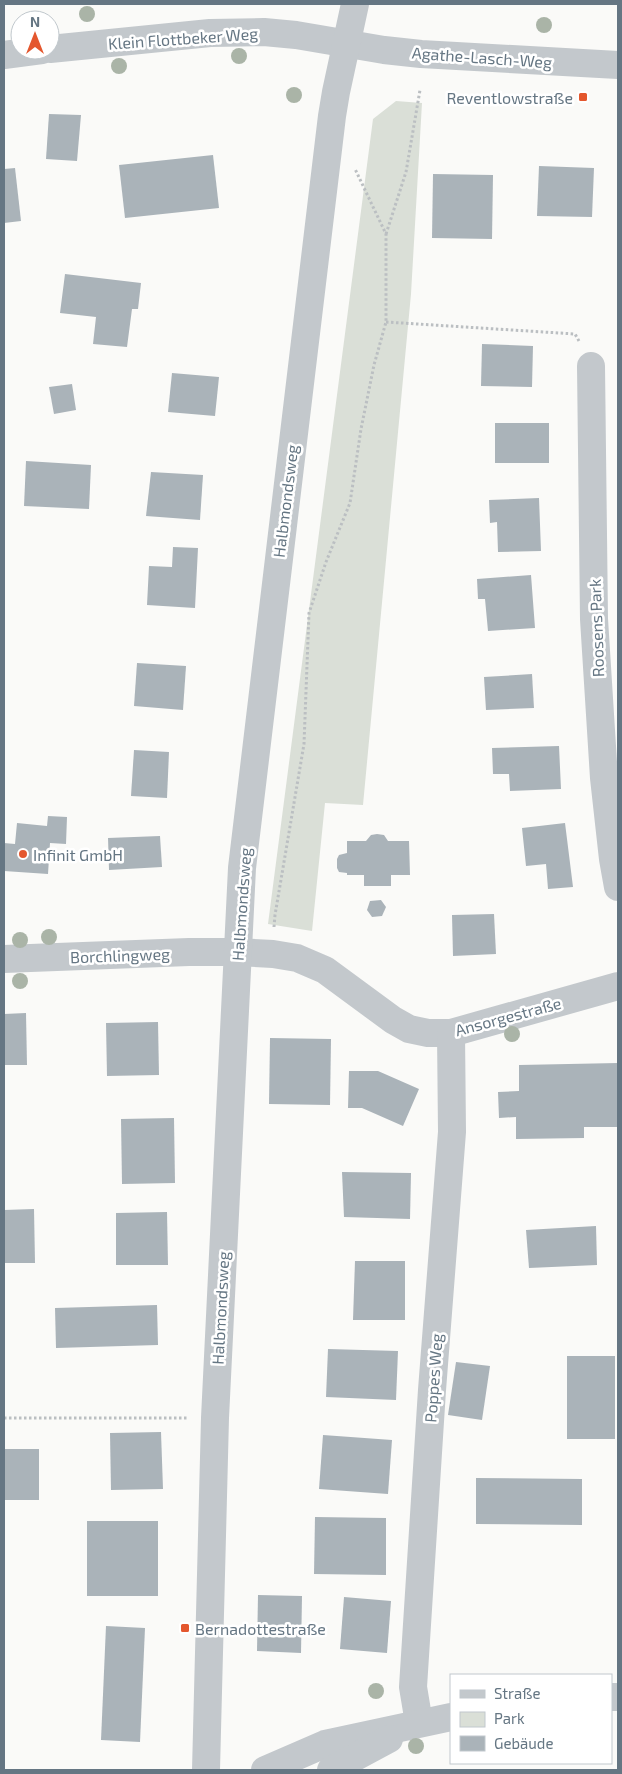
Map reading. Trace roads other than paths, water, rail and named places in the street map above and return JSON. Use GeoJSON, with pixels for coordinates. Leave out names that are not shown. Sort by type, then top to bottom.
{"type":"FeatureCollection","features":[{"type":"Feature","properties":{"kind":"street"},"geometry":{"type":"LineString","coordinates":[[346,44],[356,4]]}},
{"type":"Feature","properties":{"kind":"street","name":"Klein Flottbeker Weg"},"geometry":{"type":"LineString","coordinates":[[60,48],[223,32],[286,34],[346,44]]}},
{"type":"Feature","properties":{"kind":"street","name":"Agathe-Lasch-Weg"},"geometry":{"type":"LineString","coordinates":[[346,44],[422,54],[572,64],[618,65]]}},
{"type":"Feature","properties":{"kind":"street","name":"Halbmondsweg"},"geometry":{"type":"LineString","coordinates":[[206,1770],[215,1418],[242,868],[324,175],[334,100],[346,44]]}},
{"type":"Feature","properties":{"kind":"street","name":"Roosens Park"},"geometry":{"type":"LineString","coordinates":[[591,366],[594,619],[604,778],[618,888]]}},
{"type":"Feature","properties":{"kind":"street","name":"Ansorgestraße"},"geometry":{"type":"LineString","coordinates":[[237,952],[273,954],[297,958],[325,970],[393,1020],[410,1029],[428,1033],[451,1033],[618,986]]}},
{"type":"Feature","properties":{"kind":"street","name":"Borchlingweg"},"geometry":{"type":"LineString","coordinates":[[4,959],[237,952]]}},
{"type":"Feature","properties":{"kind":"street","name":"Poppes Weg"},"geometry":{"type":"LineString","coordinates":[[419,1723],[412,1687],[452,1132],[451,1033]]}},
{"type":"Feature","properties":{"kind":"street"},"geometry":{"type":"LineString","coordinates":[[265,1770],[325,1744],[450,1717]]}},
{"type":"Feature","properties":{"kind":"street"},"geometry":{"type":"LineString","coordinates":[[332,1770],[419,1723]]}},
{"type":"Feature","properties":{"kind":"place","name":"Reventlowstraße"},"geometry":{"type":"Point","coordinates":[583,97]}},
{"type":"Feature","properties":{"kind":"place","name":"Infinit GmbH"},"geometry":{"type":"Point","coordinates":[23,854]}},
{"type":"Feature","properties":{"kind":"place","name":"Bernadottestraße"},"geometry":{"type":"Point","coordinates":[185,1628]}}]}
